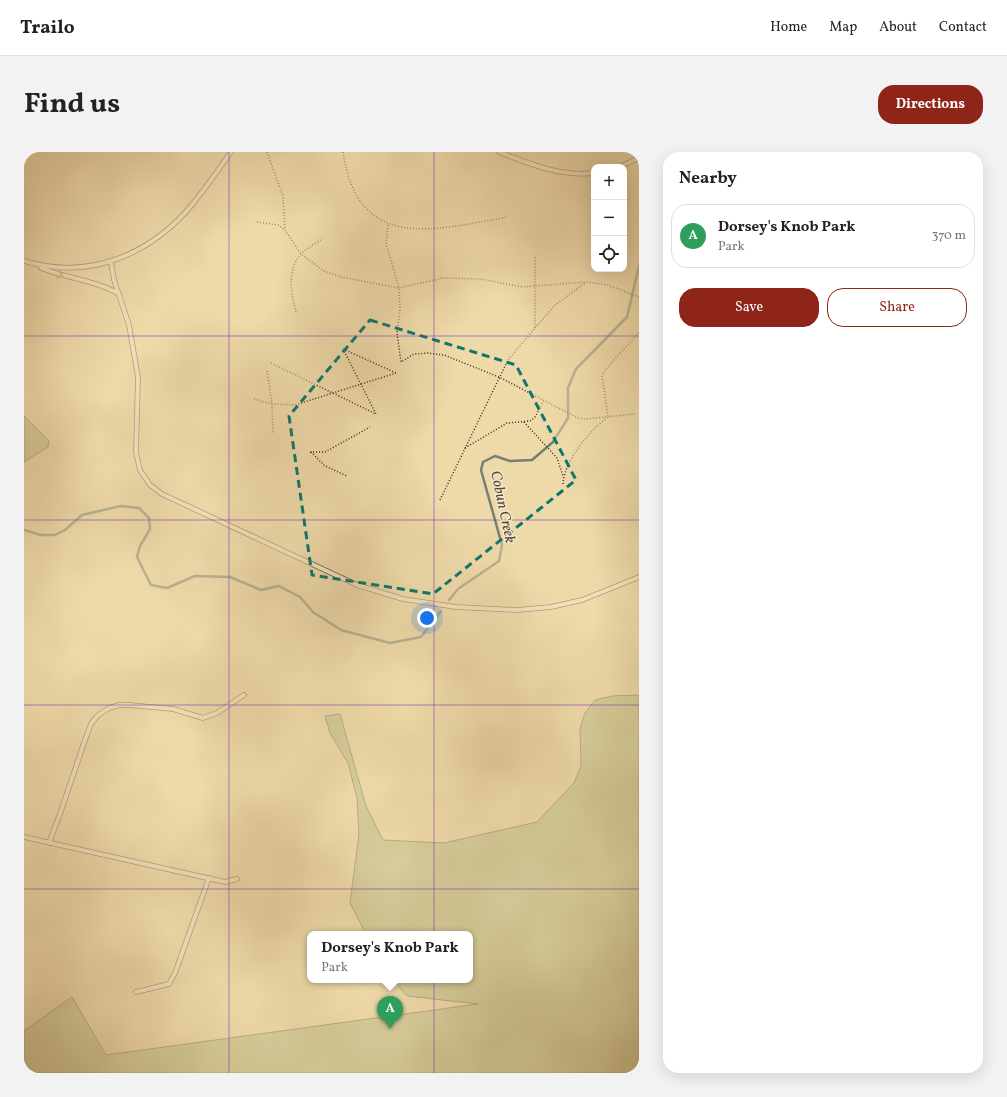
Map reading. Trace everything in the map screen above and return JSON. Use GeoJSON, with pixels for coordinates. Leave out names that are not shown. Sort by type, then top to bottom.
{"type":"FeatureCollection","features":[{"type":"Feature","properties":{"kind":"lane"},"geometry":{"type":"LineString","coordinates":[[119,294],[100,285],[64,276],[24,261],[44,267],[88,267],[111,262],[137,250],[164,232],[185,213],[209,184],[231,152]]}},
{"type":"Feature","properties":{"kind":"lane"},"geometry":{"type":"LineString","coordinates":[[499,152],[547,169],[567,173],[591,173]]}},
{"type":"Feature","properties":{"kind":"lane"},"geometry":{"type":"LineString","coordinates":[[626,164],[639,158]]}},
{"type":"Feature","properties":{"kind":"lane"},"geometry":{"type":"LineString","coordinates":[[111,262],[114,280],[129,324],[138,377],[136,452],[140,470],[150,485],[162,494],[357,585],[403,599],[456,607],[517,610],[551,607],[582,600],[639,577]]}},
{"type":"Feature","properties":{"kind":"lane"},"geometry":{"type":"LineString","coordinates":[[49,843],[84,740],[91,724],[97,716],[109,708],[119,705],[129,705],[150,708],[163,707],[203,718],[218,713],[244,695]]}},
{"type":"Feature","properties":{"kind":"lane"},"geometry":{"type":"LineString","coordinates":[[24,837],[225,882],[237,879]]}},
{"type":"Feature","properties":{"kind":"lane"},"geometry":{"type":"LineString","coordinates":[[136,992],[168,984],[174,973],[209,878]]}},
{"type":"Feature","properties":{"kind":"path"},"geometry":{"type":"LineString","coordinates":[[267,152],[283,196],[285,230]]}},
{"type":"Feature","properties":{"kind":"path"},"geometry":{"type":"LineString","coordinates":[[342,152],[350,185],[366,210],[388,225],[416,230],[444,228],[508,217]]}},
{"type":"Feature","properties":{"kind":"path"},"geometry":{"type":"LineString","coordinates":[[257,222],[278,225],[285,230],[300,254],[324,271],[341,277],[399,288],[443,278],[481,279],[518,287],[536,287],[586,282],[608,285],[639,297]]}},
{"type":"Feature","properties":{"kind":"path"},"geometry":{"type":"LineString","coordinates":[[388,225],[386,244],[399,288],[400,309],[397,333],[402,362],[414,354],[428,353],[444,355],[499,377],[578,418],[585,419],[635,414]]}},
{"type":"Feature","properties":{"kind":"path"},"geometry":{"type":"LineString","coordinates":[[296,312],[292,294],[291,279],[294,266],[300,254],[322,239]]}},
{"type":"Feature","properties":{"kind":"path"},"geometry":{"type":"LineString","coordinates":[[535,328],[536,257]]}},
{"type":"Feature","properties":{"kind":"path"},"geometry":{"type":"LineString","coordinates":[[440,500],[508,360],[555,305],[586,282]]}},
{"type":"Feature","properties":{"kind":"path"},"geometry":{"type":"LineString","coordinates":[[608,417],[602,375],[618,354],[629,345],[639,332]]}},
{"type":"Feature","properties":{"kind":"path"},"geometry":{"type":"LineString","coordinates":[[254,399],[272,404],[296,405],[333,393],[361,384],[396,373],[343,350],[361,384],[376,414],[333,393],[271,363]]}},
{"type":"Feature","properties":{"kind":"path"},"geometry":{"type":"LineString","coordinates":[[268,371],[272,404],[273,434]]}},
{"type":"Feature","properties":{"kind":"path"},"geometry":{"type":"LineString","coordinates":[[465,449],[507,423],[530,421],[535,417],[544,400]]}},
{"type":"Feature","properties":{"kind":"path"},"geometry":{"type":"LineString","coordinates":[[563,476],[582,443],[598,424],[608,417]]}},
{"type":"Feature","properties":{"kind":"path"},"geometry":{"type":"LineString","coordinates":[[524,422],[556,458],[563,476],[563,484]]}},
{"type":"Feature","properties":{"kind":"path"},"geometry":{"type":"LineString","coordinates":[[347,476],[325,466],[310,452],[326,452],[370,427]]}},
{"type":"Feature","properties":{"kind":"highlighted area"},"geometry":{"type":"Polygon","coordinates":[[[370,320],[516,365],[576,480],[433,594],[312,575],[289,416],[370,320]]]}},
{"type":"Feature","properties":{"kind":"green space"},"geometry":{"type":"Polygon","coordinates":[[[24,416],[49,441],[48,447],[24,462],[24,416]]]}},
{"type":"Feature","properties":{"kind":"green space"},"geometry":{"type":"Polygon","coordinates":[[[639,695],[639,1073],[24,1073],[24,1031],[72,997],[106,1055],[478,1004],[407,996],[396,983],[473,983],[473,931],[364,931],[350,903],[359,834],[357,798],[348,763],[330,733],[325,716],[340,714],[366,806],[383,840],[444,843],[537,822],[574,783],[581,766],[580,729],[585,713],[595,700],[612,696],[639,695]]]}},
{"type":"Feature","properties":{"kind":"waterway","name":"Cobun Creek"},"geometry":{"type":"LineString","coordinates":[[449,600],[458,589],[499,561],[502,545],[481,470],[483,462],[495,456],[510,461],[532,460],[553,442],[568,418],[568,388],[576,369],[627,317],[639,266]]}},
{"type":"Feature","properties":{"kind":"waterway","name":"Cobun Creek"},"geometry":{"type":"LineString","coordinates":[[24,530],[41,535],[55,535],[65,530],[82,515],[121,506],[139,508],[149,518],[150,529],[140,546],[137,557],[151,585],[167,588],[195,576],[230,577],[261,590],[279,586],[300,597],[313,612],[341,630],[390,643],[421,637],[441,611]]}},
{"type":"Feature","properties":{"kind":"place","name":"Dorsey's Knob Park"},"geometry":{"type":"Point","coordinates":[390,1029]}}]}
